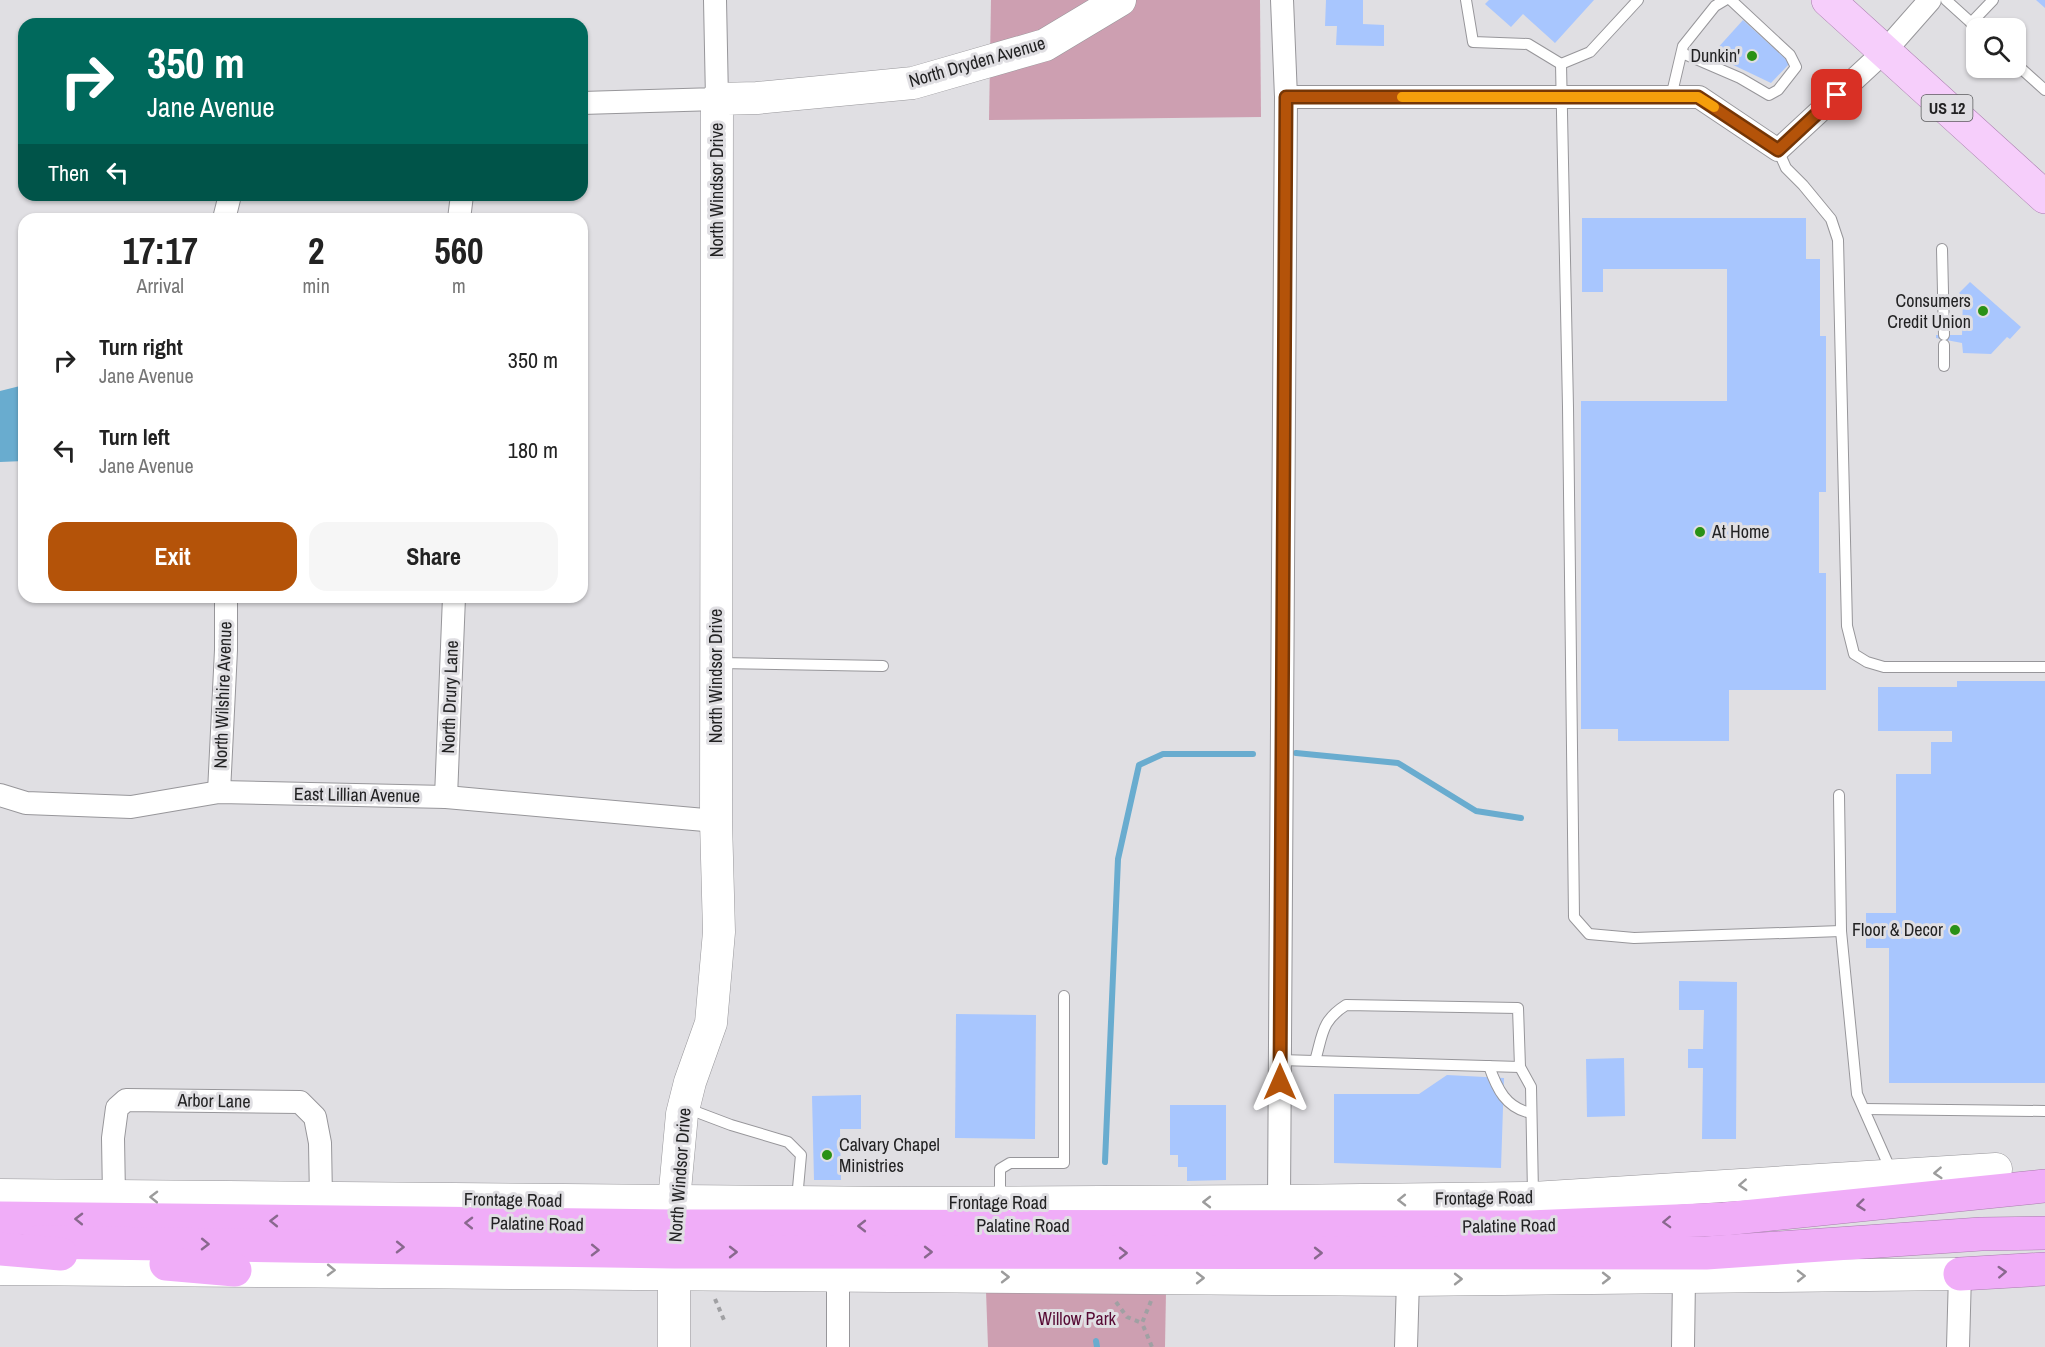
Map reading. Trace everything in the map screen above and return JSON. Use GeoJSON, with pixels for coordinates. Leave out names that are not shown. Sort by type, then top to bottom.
{"type":"FeatureCollection","features":[{"type":"Feature","properties":{"kind":"highway"},"geometry":{"type":"LineString","coordinates":[[1996,1169],[2045,1167]]}},
{"type":"Feature","properties":{"kind":"highway","name":"Palatine Road"},"geometry":{"type":"LineString","coordinates":[[0,1241],[674,1238],[1529,1227],[1724,1219],[2045,1186]]}},
{"type":"Feature","properties":{"kind":"highway","name":"Palatine Road"},"geometry":{"type":"LineString","coordinates":[[0,1218],[674,1238],[1706,1253],[1982,1233],[2045,1233]]}},
{"type":"Feature","properties":{"kind":"highway"},"geometry":{"type":"LineString","coordinates":[[0,1249],[235,1270]]}},
{"type":"Feature","properties":{"kind":"highway"},"geometry":{"type":"LineString","coordinates":[[1960,1274],[2045,1269]]}},
{"type":"Feature","properties":{"kind":"main road","name":"US 12"},"geometry":{"type":"LineString","coordinates":[[1828,0],[2045,197]]}},
{"type":"Feature","properties":{"kind":"street","name":"North Windsor Drive"},"geometry":{"type":"LineString","coordinates":[[674,1347],[674,1238],[684,1107],[690,1082],[711,1023],[718,932],[715,0]]}},
{"type":"Feature","properties":{"kind":"street","name":"North Dryden Avenue"},"geometry":{"type":"LineString","coordinates":[[717,99],[757,98],[913,83],[1045,45],[1120,0]]}},
{"type":"Feature","properties":{"kind":"street"},"geometry":{"type":"LineString","coordinates":[[1279,1201],[1286,97],[1282,0]]}},
{"type":"Feature","properties":{"kind":"street"},"geometry":{"type":"LineString","coordinates":[[1286,97],[1698,97],[1778,150],[1885,51],[1930,0]]}},
{"type":"Feature","properties":{"kind":"street"},"geometry":{"type":"LineString","coordinates":[[588,103],[717,99]]}},
{"type":"Feature","properties":{"kind":"street","name":"North Wilshire Avenue"},"geometry":{"type":"LineString","coordinates":[[219,792],[226,603]]}},
{"type":"Feature","properties":{"kind":"street","name":"North Drury Lane"},"geometry":{"type":"LineString","coordinates":[[446,797],[454,603]]}},
{"type":"Feature","properties":{"kind":"street","name":"East Lillian Avenue"},"geometry":{"type":"LineString","coordinates":[[0,795],[26,802],[131,807],[219,792],[446,797],[716,821]]}},
{"type":"Feature","properties":{"kind":"street","name":"Arbor Lane"},"geometry":{"type":"LineString","coordinates":[[114,1196],[113,1138],[117,1108],[126,1100],[300,1102],[315,1117],[320,1143],[321,1198]]}},
{"type":"Feature","properties":{"kind":"street","name":"Frontage Road"},"geometry":{"type":"LineString","coordinates":[[0,1269],[235,1270],[674,1238],[797,1202],[1000,1203],[1533,1198],[1996,1169]]}},
{"type":"Feature","properties":{"kind":"street","name":"Frontage Road"},"geometry":{"type":"LineString","coordinates":[[0,1195],[321,1198],[674,1238],[838,1276],[1408,1280],[1960,1274]]}},
{"type":"Feature","properties":{"kind":"street"},"geometry":{"type":"LineString","coordinates":[[1958,1347],[1960,1274]]}},
{"type":"Feature","properties":{"kind":"street"},"geometry":{"type":"LineString","coordinates":[[838,1276],[838,1347]]}},
{"type":"Feature","properties":{"kind":"street"},"geometry":{"type":"LineString","coordinates":[[1683,1347],[1684,1278]]}},
{"type":"Feature","properties":{"kind":"street"},"geometry":{"type":"LineString","coordinates":[[1406,1347],[1408,1280]]}},
{"type":"Feature","properties":{"kind":"lane"},"geometry":{"type":"LineString","coordinates":[[1466,0],[1473,42],[1528,44],[1561,64]]}},
{"type":"Feature","properties":{"kind":"lane"},"geometry":{"type":"LineString","coordinates":[[1561,64],[1590,52],[1638,0]]}},
{"type":"Feature","properties":{"kind":"lane"},"geometry":{"type":"LineString","coordinates":[[1671,97],[1683,46],[1715,6],[1725,0]]}},
{"type":"Feature","properties":{"kind":"lane"},"geometry":{"type":"LineString","coordinates":[[1682,53],[1740,78],[1769,94],[1778,90],[1796,67],[1790,55],[1731,0]]}},
{"type":"Feature","properties":{"kind":"lane"},"geometry":{"type":"LineString","coordinates":[[1946,0],[1966,19]]}},
{"type":"Feature","properties":{"kind":"lane"},"geometry":{"type":"LineString","coordinates":[[1980,18],[1993,0]]}},
{"type":"Feature","properties":{"kind":"lane"},"geometry":{"type":"LineString","coordinates":[[1561,64],[1575,917],[1589,934],[1634,938],[1841,931]]}},
{"type":"Feature","properties":{"kind":"lane"},"geometry":{"type":"LineString","coordinates":[[2026,73],[2045,90]]}},
{"type":"Feature","properties":{"kind":"lane"},"geometry":{"type":"LineString","coordinates":[[1778,150],[1786,168],[1831,219],[1838,240],[1847,627],[1854,654],[1867,662],[1884,667],[2045,667]]}},
{"type":"Feature","properties":{"kind":"lane"},"geometry":{"type":"LineString","coordinates":[[1942,249],[1944,366]]}},
{"type":"Feature","properties":{"kind":"lane"},"geometry":{"type":"LineString","coordinates":[[716,663],[883,666]]}},
{"type":"Feature","properties":{"kind":"lane"},"geometry":{"type":"LineString","coordinates":[[1839,795],[1841,931],[1857,1094],[1894,1176]]}},
{"type":"Feature","properties":{"kind":"lane"},"geometry":{"type":"LineString","coordinates":[[1000,1203],[1000,1169],[1010,1163],[1064,1163],[1064,996]]}},
{"type":"Feature","properties":{"kind":"lane"},"geometry":{"type":"LineString","coordinates":[[1315,1061],[1326,1022],[1346,1005],[1518,1008],[1520,1067],[1531,1087],[1533,1198]]}},
{"type":"Feature","properties":{"kind":"lane"},"geometry":{"type":"LineString","coordinates":[[1280,1060],[1520,1067]]}},
{"type":"Feature","properties":{"kind":"lane"},"geometry":{"type":"LineString","coordinates":[[1489,1066],[1494,1080],[1511,1106],[1531,1113]]}},
{"type":"Feature","properties":{"kind":"lane"},"geometry":{"type":"LineString","coordinates":[[684,1107],[731,1125],[788,1142],[801,1155],[797,1202]]}},
{"type":"Feature","properties":{"kind":"lane"},"geometry":{"type":"LineString","coordinates":[[1864,1109],[2045,1111]]}},
{"type":"Feature","properties":{"kind":"path"},"geometry":{"type":"LineString","coordinates":[[1142,1323],[1154,1295]]}},
{"type":"Feature","properties":{"kind":"path"},"geometry":{"type":"LineString","coordinates":[[714,1296],[724,1320]]}},
{"type":"Feature","properties":{"kind":"path"},"geometry":{"type":"LineString","coordinates":[[1112,1296],[1127,1317],[1142,1323],[1152,1347]]}},
{"type":"Feature","properties":{"kind":"green space"},"geometry":{"type":"Polygon","coordinates":[[[991,0],[1260,0],[1261,117],[989,120],[991,0]]]}},
{"type":"Feature","properties":{"kind":"green space","name":"Willow Park"},"geometry":{"type":"Polygon","coordinates":[[[986,1291],[1166,1291],[1165,1347],[988,1347],[986,1291]]]}},
{"type":"Feature","properties":{"kind":"water"},"geometry":{"type":"Polygon","coordinates":[[[18,386],[18,461],[0,462],[0,391],[18,386]]]}},
{"type":"Feature","properties":{"kind":"building"},"geometry":{"type":"Polygon","coordinates":[[[1326,0],[1363,0],[1363,24],[1384,25],[1384,46],[1336,45],[1337,26],[1325,26],[1326,0]]]}},
{"type":"Feature","properties":{"kind":"building"},"geometry":{"type":"Polygon","coordinates":[[[1489,0],[1594,0],[1555,43],[1523,14],[1511,27],[1485,4],[1489,0]]]}},
{"type":"Feature","properties":{"kind":"building"},"geometry":{"type":"Polygon","coordinates":[[[2036,0],[2045,0],[2045,8],[2036,0]]]}},
{"type":"Feature","properties":{"kind":"building","name":"Dunkin'"},"geometry":{"type":"Polygon","coordinates":[[[1743,20],[1790,63],[1771,83],[1727,62],[1715,51],[1743,20]]]}},
{"type":"Feature","properties":{"kind":"building","name":"At Home"},"geometry":{"type":"Polygon","coordinates":[[[1582,218],[1806,218],[1806,259],[1820,259],[1820,336],[1826,336],[1826,492],[1819,492],[1819,573],[1826,573],[1826,690],[1729,690],[1729,741],[1618,741],[1618,729],[1581,729],[1581,401],[1727,401],[1727,269],[1603,269],[1603,292],[1582,292],[1582,218]]]}},
{"type":"Feature","properties":{"kind":"building","name":"Consumers Credit Union"},"geometry":{"type":"Polygon","coordinates":[[[1970,282],[2021,327],[2010,339],[2007,337],[1991,354],[1963,353],[1962,343],[1936,338],[1936,335],[1962,335],[1963,296],[1959,293],[1970,282]]]}},
{"type":"Feature","properties":{"kind":"building","name":"Floor & Decor"},"geometry":{"type":"Polygon","coordinates":[[[1957,681],[2045,681],[2045,1083],[1889,1083],[1889,948],[1866,948],[1866,913],[1896,913],[1896,774],[1931,774],[1931,742],[1952,742],[1952,731],[1878,731],[1878,687],[1957,687],[1957,681]]]}},
{"type":"Feature","properties":{"kind":"building"},"geometry":{"type":"Polygon","coordinates":[[[1679,981],[1737,982],[1736,1139],[1702,1139],[1703,1068],[1688,1068],[1688,1049],[1703,1049],[1704,1010],[1679,1010],[1679,981]]]}},
{"type":"Feature","properties":{"kind":"building"},"geometry":{"type":"Polygon","coordinates":[[[956,1014],[1036,1015],[1035,1139],[955,1138],[956,1014]]]}},
{"type":"Feature","properties":{"kind":"building"},"geometry":{"type":"Polygon","coordinates":[[[1624,1058],[1625,1116],[1587,1117],[1586,1059],[1624,1058]]]}},
{"type":"Feature","properties":{"kind":"building"},"geometry":{"type":"Polygon","coordinates":[[[1447,1075],[1504,1078],[1501,1168],[1334,1163],[1334,1094],[1419,1094],[1447,1075]]]}},
{"type":"Feature","properties":{"kind":"building","name":"Calvary Chapel Ministries"},"geometry":{"type":"Polygon","coordinates":[[[861,1095],[861,1129],[840,1129],[841,1180],[814,1180],[812,1096],[861,1095]]]}},
{"type":"Feature","properties":{"kind":"building"},"geometry":{"type":"Polygon","coordinates":[[[1170,1105],[1226,1105],[1226,1180],[1187,1181],[1187,1167],[1178,1167],[1178,1155],[1170,1155],[1170,1105]]]}},
{"type":"Feature","properties":{"kind":"waterway"},"geometry":{"type":"LineString","coordinates":[[1296,753],[1398,763],[1476,811],[1521,818]]}},
{"type":"Feature","properties":{"kind":"waterway"},"geometry":{"type":"LineString","coordinates":[[1105,1162],[1118,859],[1139,765],[1163,754],[1253,754]]}},
{"type":"Feature","properties":{"kind":"waterway"},"geometry":{"type":"LineString","coordinates":[[1096,1341],[1097,1347]]}},
{"type":"Feature","properties":{"kind":"slow traffic"},"geometry":{"type":"LineString","coordinates":[[1402,97],[1698,97],[1714,107]]}},
{"type":"Feature","properties":{"kind":"place","name":"Dunkin'"},"geometry":{"type":"Point","coordinates":[1752,56]}},
{"type":"Feature","properties":{"kind":"place","name":"Consumers Credit Union"},"geometry":{"type":"Point","coordinates":[1983,311]}},
{"type":"Feature","properties":{"kind":"place","name":"At Home"},"geometry":{"type":"Point","coordinates":[1700,532]}},
{"type":"Feature","properties":{"kind":"place","name":"Floor & Decor"},"geometry":{"type":"Point","coordinates":[1955,930]}},
{"type":"Feature","properties":{"kind":"place","name":"Calvary Chapel Ministries"},"geometry":{"type":"Point","coordinates":[827,1155]}},
{"type":"Feature","properties":{"kind":"route"},"geometry":{"type":"LineString","coordinates":[[1280,1082],[1286,97],[1698,97],[1778,150],[1837,95]]}}]}
